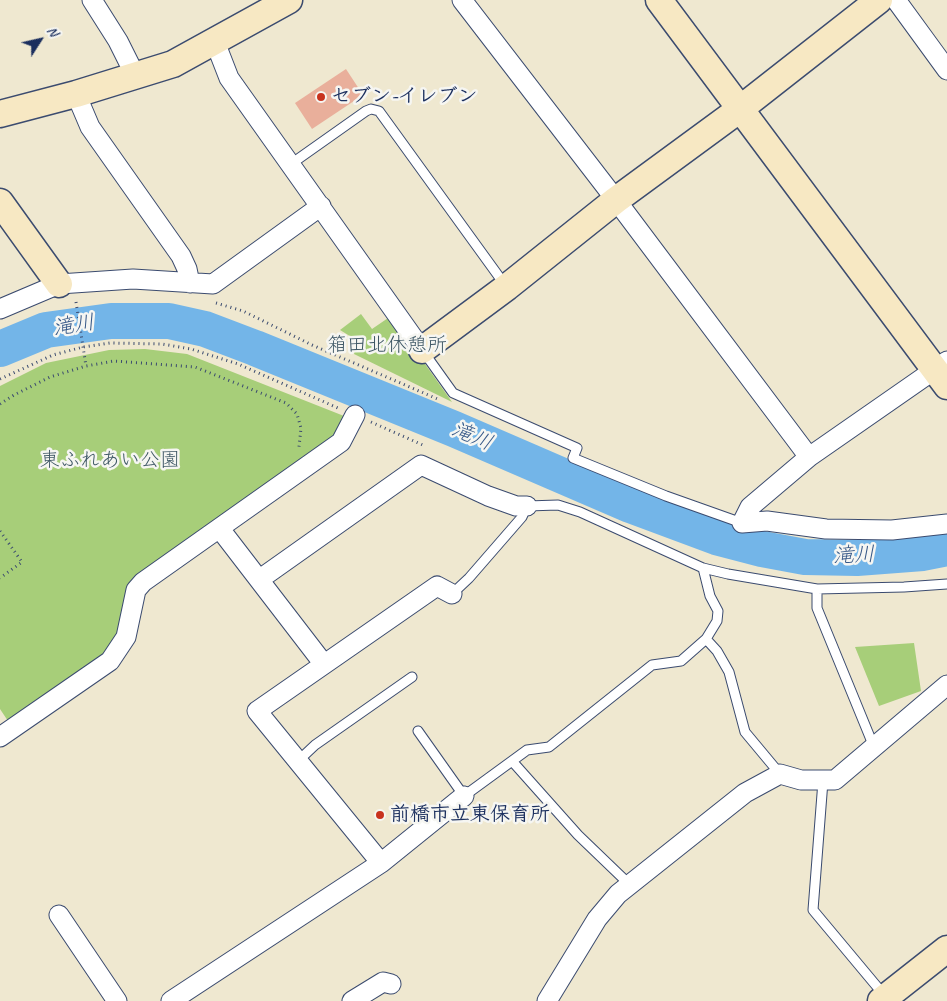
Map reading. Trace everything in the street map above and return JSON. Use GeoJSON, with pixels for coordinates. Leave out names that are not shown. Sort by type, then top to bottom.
{"type":"FeatureCollection","features":[{"type":"Feature","properties":{"kind":"street"},"geometry":{"type":"LineString","coordinates":[[92,0],[118,41],[135,75]]}},
{"type":"Feature","properties":{"kind":"street"},"geometry":{"type":"LineString","coordinates":[[0,114],[76,94],[173,64],[290,0]]}},
{"type":"Feature","properties":{"kind":"street"},"geometry":{"type":"LineString","coordinates":[[462,0],[809,456]]}},
{"type":"Feature","properties":{"kind":"street"},"geometry":{"type":"LineString","coordinates":[[659,0],[740,109],[943,373],[809,456],[750,506],[742,523],[767,521],[826,529],[892,530],[947,524]]}},
{"type":"Feature","properties":{"kind":"street"},"geometry":{"type":"LineString","coordinates":[[215,42],[229,78],[422,350],[506,287],[616,200],[740,109],[879,0]]}},
{"type":"Feature","properties":{"kind":"street"},"geometry":{"type":"LineString","coordinates":[[896,0],[947,70]]}},
{"type":"Feature","properties":{"kind":"street"},"geometry":{"type":"LineString","coordinates":[[76,94],[90,127],[181,256],[188,269],[190,282]]}},
{"type":"Feature","properties":{"kind":"street"},"geometry":{"type":"LineString","coordinates":[[0,202],[67,295]]}},
{"type":"Feature","properties":{"kind":"street"},"geometry":{"type":"LineString","coordinates":[[0,309],[133,279],[213,284],[321,206]]}},
{"type":"Feature","properties":{"kind":"street"},"geometry":{"type":"LineString","coordinates":[[0,737],[110,661],[126,637],[136,590],[143,582],[341,442],[355,415]]}},
{"type":"Feature","properties":{"kind":"street"},"geometry":{"type":"LineString","coordinates":[[260,579],[422,466],[488,496],[516,506],[527,506]]}},
{"type":"Feature","properties":{"kind":"street"},"geometry":{"type":"LineString","coordinates":[[220,529],[323,663]]}},
{"type":"Feature","properties":{"kind":"street"},"geometry":{"type":"LineString","coordinates":[[381,863],[257,711],[323,663],[437,586],[452,594]]}},
{"type":"Feature","properties":{"kind":"street"},"geometry":{"type":"LineString","coordinates":[[548,1001],[596,919],[618,894],[744,793],[780,774],[801,780],[835,780],[947,685]]}},
{"type":"Feature","properties":{"kind":"street"},"geometry":{"type":"LineString","coordinates":[[171,1001],[381,863],[464,796]]}},
{"type":"Feature","properties":{"kind":"street"},"geometry":{"type":"LineString","coordinates":[[59,915],[117,1001]]}},
{"type":"Feature","properties":{"kind":"street"},"geometry":{"type":"LineString","coordinates":[[885,1000],[947,949]]}},
{"type":"Feature","properties":{"kind":"street"},"geometry":{"type":"LineString","coordinates":[[352,1001],[383,982],[391,984]]}},
{"type":"Feature","properties":{"kind":"lane"},"geometry":{"type":"LineString","coordinates":[[291,164],[366,111],[371,108],[379,110],[506,287]]}},
{"type":"Feature","properties":{"kind":"lane"},"geometry":{"type":"LineString","coordinates":[[422,350],[453,393],[578,448],[573,458],[666,496],[742,523]]}},
{"type":"Feature","properties":{"kind":"lane"},"geometry":{"type":"LineString","coordinates":[[452,594],[469,578],[522,517],[527,506],[558,505],[580,512],[703,568],[817,589],[947,584]]}},
{"type":"Feature","properties":{"kind":"lane"},"geometry":{"type":"LineString","coordinates":[[418,731],[464,796],[527,750],[549,747],[652,665],[681,661],[706,639],[717,621],[718,611],[710,596],[703,568]]}},
{"type":"Feature","properties":{"kind":"lane"},"geometry":{"type":"LineString","coordinates":[[817,589],[817,608],[874,747]]}},
{"type":"Feature","properties":{"kind":"lane"},"geometry":{"type":"LineString","coordinates":[[706,639],[717,651],[729,672],[745,732],[780,774]]}},
{"type":"Feature","properties":{"kind":"lane"},"geometry":{"type":"LineString","coordinates":[[298,761],[315,745],[412,677]]}},
{"type":"Feature","properties":{"kind":"lane"},"geometry":{"type":"LineString","coordinates":[[512,761],[578,835],[630,885]]}},
{"type":"Feature","properties":{"kind":"lane"},"geometry":{"type":"LineString","coordinates":[[823,781],[813,910],[885,1000]]}},
{"type":"Feature","properties":{"kind":"path"},"geometry":{"type":"LineString","coordinates":[[84,298],[67,295],[83,346],[86,366]]}},
{"type":"Feature","properties":{"kind":"path"},"geometry":{"type":"LineString","coordinates":[[209,302],[243,311],[312,345],[449,404]]}},
{"type":"Feature","properties":{"kind":"path"},"geometry":{"type":"LineString","coordinates":[[0,379],[53,355],[83,346],[134,343],[182,346],[238,364],[427,446]]}},
{"type":"Feature","properties":{"kind":"path"},"geometry":{"type":"LineString","coordinates":[[0,404],[50,377],[86,366],[114,361],[195,367],[286,403],[297,414],[301,428],[301,442],[297,451]]}},
{"type":"Feature","properties":{"kind":"path"},"geometry":{"type":"LineString","coordinates":[[0,532],[22,562],[0,578]]}},
{"type":"Feature","properties":{"kind":"green space","name":"箱田北休憩所"},"geometry":{"type":"Polygon","coordinates":[[[361,314],[372,329],[391,316],[452,402],[354,354],[358,341],[340,330],[361,314]]]}},
{"type":"Feature","properties":{"kind":"green space","name":"東ふれあい公園"},"geometry":{"type":"Polygon","coordinates":[[[145,349],[187,354],[344,416],[344,427],[337,438],[130,586],[116,637],[104,655],[8,721],[0,709],[0,386],[46,363],[109,350],[145,349]]]}},
{"type":"Feature","properties":{"kind":"green space"},"geometry":{"type":"Polygon","coordinates":[[[914,643],[921,691],[879,706],[855,647],[914,643]]]}},
{"type":"Feature","properties":{"kind":"building"},"geometry":{"type":"Polygon","coordinates":[[[346,69],[363,95],[312,129],[295,103],[346,69]]]}},
{"type":"Feature","properties":{"kind":"waterway","name":"滝川"},"geometry":{"type":"LineString","coordinates":[[0,349],[46,330],[111,321],[169,321],[205,329],[255,348],[454,429],[630,505],[716,537],[762,549],[805,557],[857,558],[923,553],[947,548]]}},
{"type":"Feature","properties":{"kind":"place","name":"セブン-イレブン"},"geometry":{"type":"Point","coordinates":[321,97]}},
{"type":"Feature","properties":{"kind":"place","name":"前橋市立東保育所"},"geometry":{"type":"Point","coordinates":[380,815]}}]}
